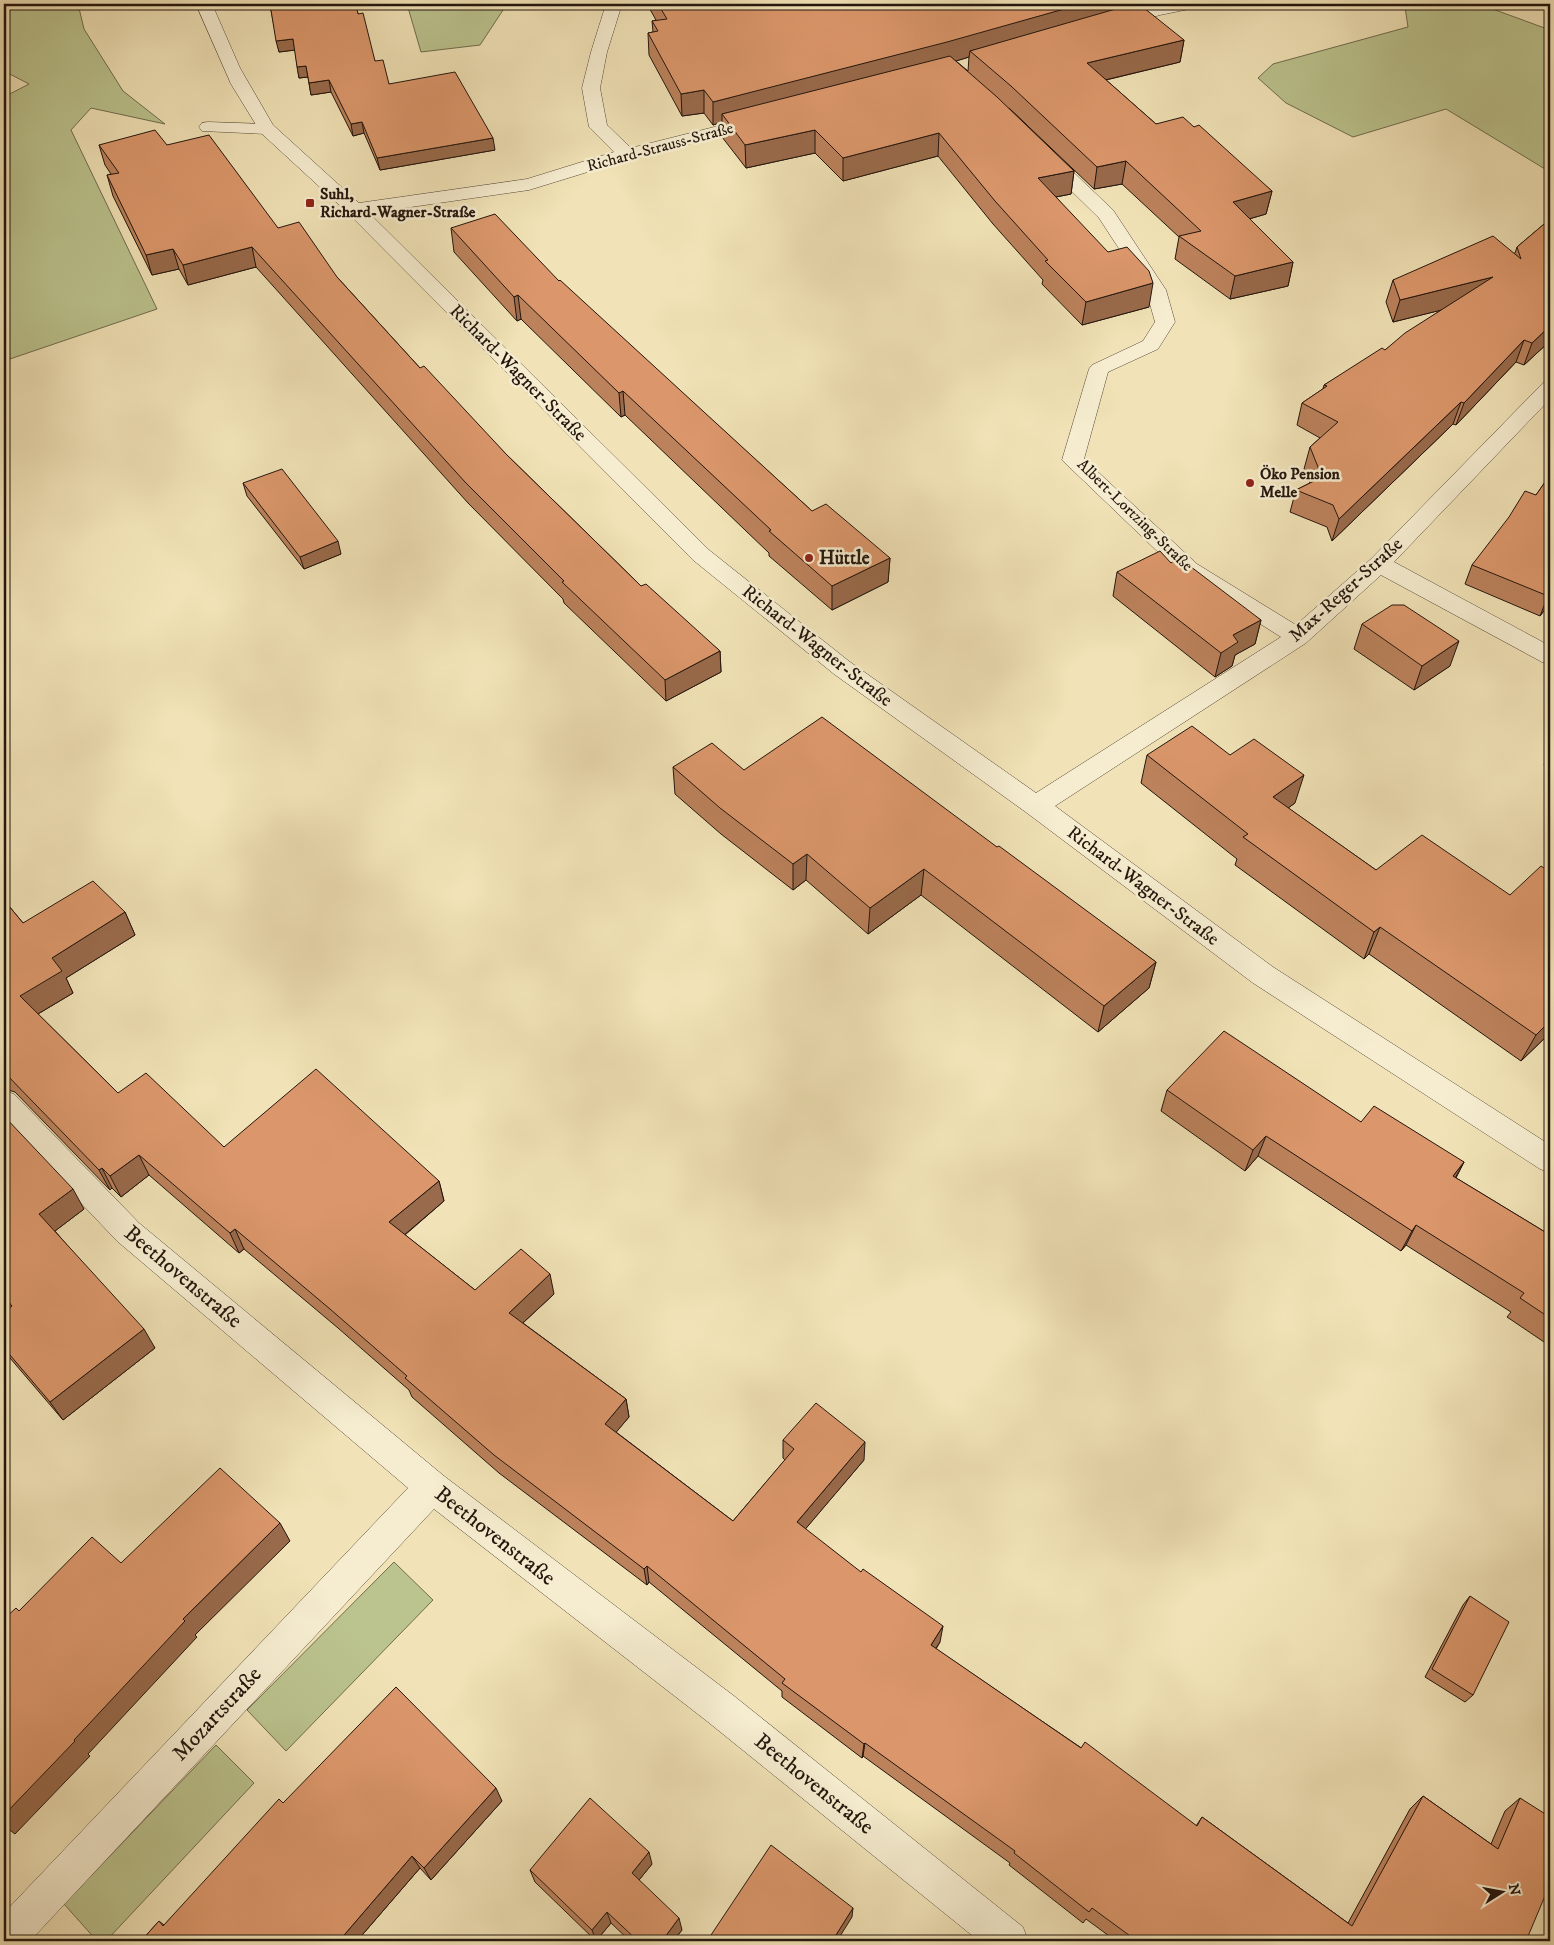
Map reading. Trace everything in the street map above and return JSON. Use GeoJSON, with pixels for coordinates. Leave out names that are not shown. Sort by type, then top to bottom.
{"type":"FeatureCollection","features":[{"type":"Feature","properties":{"kind":"street","name":"Richard-Wagner-Straße"},"geometry":{"type":"LineString","coordinates":[[204,4],[222,51],[256,114],[267,129],[355,209],[701,555],[842,668],[1036,806],[1262,975],[1550,1160]]}},
{"type":"Feature","properties":{"kind":"street"},"geometry":{"type":"LineString","coordinates":[[614,4],[598,52],[591,88],[598,128],[627,154]]}},
{"type":"Feature","properties":{"kind":"street"},"geometry":{"type":"LineString","coordinates":[[1102,26],[1158,10],[1193,4]]}},
{"type":"Feature","properties":{"kind":"street","name":"Richard-Strauss-Straße"},"geometry":{"type":"LineString","coordinates":[[355,209],[529,184],[627,154],[771,117]]}},
{"type":"Feature","properties":{"kind":"street"},"geometry":{"type":"LineString","coordinates":[[208,127],[267,129]]}},
{"type":"Feature","properties":{"kind":"street","name":"Albert-Lortzing-Straße"},"geometry":{"type":"LineString","coordinates":[[1030,141],[1106,214],[1156,290],[1165,322],[1151,345],[1099,369],[1073,460],[1190,570],[1298,637]]}},
{"type":"Feature","properties":{"kind":"street","name":"Max-Reger-Straße"},"geometry":{"type":"LineString","coordinates":[[1036,806],[1298,637],[1379,564],[1550,386]]}},
{"type":"Feature","properties":{"kind":"street"},"geometry":{"type":"LineString","coordinates":[[1379,564],[1550,656]]}},
{"type":"Feature","properties":{"kind":"street","name":"Beethovenstraße"},"geometry":{"type":"LineString","coordinates":[[4,1103],[128,1232],[432,1488],[721,1710],[1009,1941]]}},
{"type":"Feature","properties":{"kind":"street","name":"Mozartstraße"},"geometry":{"type":"LineString","coordinates":[[4,1941],[432,1488]]}},
{"type":"Feature","properties":{"kind":"green space"},"geometry":{"type":"Polygon","coordinates":[[[4,4],[78,4],[84,29],[123,91],[165,124],[91,108],[71,130],[157,309],[4,361],[4,97],[29,84],[4,71],[4,4]]]}},
{"type":"Feature","properties":{"kind":"green space"},"geometry":{"type":"Polygon","coordinates":[[[407,4],[507,4],[480,45],[421,52],[407,4]]]}},
{"type":"Feature","properties":{"kind":"green space"},"geometry":{"type":"Polygon","coordinates":[[[1409,4],[1479,4],[1550,30],[1550,172],[1446,109],[1353,137],[1286,103],[1258,78],[1273,64],[1408,27],[1405,7],[1409,4]]]}},
{"type":"Feature","properties":{"kind":"green space"},"geometry":{"type":"Polygon","coordinates":[[[394,1562],[433,1600],[286,1751],[247,1710],[394,1562]]]}},
{"type":"Feature","properties":{"kind":"green space"},"geometry":{"type":"Polygon","coordinates":[[[216,1745],[254,1783],[106,1941],[97,1941],[64,1904],[216,1745]]]}},
{"type":"Feature","properties":{"kind":"building"},"geometry":{"type":"Polygon","coordinates":[[[270,4],[356,4],[358,14],[363,13],[375,61],[383,60],[389,84],[455,72],[493,138],[377,158],[362,122],[351,124],[329,80],[309,83],[306,66],[297,67],[293,39],[276,41],[270,4]]]}},
{"type":"Feature","properties":{"kind":"building"},"geometry":{"type":"Polygon","coordinates":[[[658,4],[1082,4],[947,42],[713,102],[704,90],[681,94],[648,33],[658,31],[652,21],[667,19],[658,4]]]}},
{"type":"Feature","properties":{"kind":"building"},"geometry":{"type":"Polygon","coordinates":[[[1133,4],[1139,4],[1184,40],[1087,63],[1156,124],[1183,117],[1194,127],[1199,125],[1272,191],[1233,202],[1293,262],[1235,276],[1179,236],[1201,231],[1126,161],[1097,167],[1011,86],[970,51],[1133,4]]]}},
{"type":"Feature","properties":{"kind":"building"},"geometry":{"type":"Polygon","coordinates":[[[950,56],[997,97],[1074,171],[1038,178],[1108,252],[1127,247],[1149,271],[1153,283],[1086,302],[1045,261],[1048,260],[995,201],[939,133],[843,158],[815,130],[745,145],[722,114],[950,56]]]}},
{"type":"Feature","properties":{"kind":"building"},"geometry":{"type":"Polygon","coordinates":[[[155,130],[167,145],[209,135],[278,228],[299,222],[337,277],[420,368],[424,366],[507,455],[641,586],[646,584],[720,651],[665,680],[562,582],[564,581],[465,482],[252,247],[183,265],[173,249],[146,255],[107,175],[119,173],[99,145],[155,130]]]}},
{"type":"Feature","properties":{"kind":"building"},"geometry":{"type":"Polygon","coordinates":[[[495,214],[559,281],[812,511],[826,504],[890,558],[832,586],[769,531],[771,530],[623,391],[619,393],[518,295],[514,297],[451,228],[495,214]]]}},
{"type":"Feature","properties":{"kind":"building"},"geometry":{"type":"Polygon","coordinates":[[[1550,219],[1550,326],[1532,343],[1524,340],[1464,403],[1461,402],[1339,519],[1333,505],[1296,490],[1322,477],[1310,447],[1338,422],[1302,403],[1327,386],[1324,385],[1382,348],[1385,350],[1405,333],[1493,277],[1400,300],[1393,280],[1493,236],[1521,259],[1517,247],[1550,219]]]}},
{"type":"Feature","properties":{"kind":"building"},"geometry":{"type":"Polygon","coordinates":[[[282,469],[338,541],[300,557],[243,483],[282,469]]]}},
{"type":"Feature","properties":{"kind":"building"},"geometry":{"type":"Polygon","coordinates":[[[1550,475],[1550,594],[1548,596],[1472,565],[1509,517],[1525,491],[1536,495],[1550,475]]]}},
{"type":"Feature","properties":{"kind":"building"},"geometry":{"type":"Polygon","coordinates":[[[1160,551],[1171,563],[1178,557],[1261,620],[1233,635],[1238,642],[1221,653],[1117,572],[1160,551]]]}},
{"type":"Feature","properties":{"kind":"building"},"geometry":{"type":"Polygon","coordinates":[[[1392,605],[1404,605],[1459,641],[1422,666],[1362,624],[1392,605]]]}},
{"type":"Feature","properties":{"kind":"building"},"geometry":{"type":"Polygon","coordinates":[[[822,717],[1156,962],[1104,1006],[924,869],[870,908],[807,854],[793,864],[720,808],[673,767],[712,743],[744,770],[822,717]]]}},
{"type":"Feature","properties":{"kind":"building"},"geometry":{"type":"Polygon","coordinates":[[[1192,726],[1230,755],[1254,739],[1304,775],[1273,797],[1376,870],[1422,835],[1510,895],[1541,866],[1550,872],[1550,975],[1545,980],[1550,984],[1550,1021],[1536,1035],[1380,927],[1374,932],[1243,837],[1248,834],[1147,755],[1192,726]]]}},
{"type":"Feature","properties":{"kind":"building"},"geometry":{"type":"Polygon","coordinates":[[[93,881],[125,912],[52,958],[62,971],[20,996],[118,1093],[146,1073],[224,1147],[316,1069],[439,1181],[389,1222],[475,1290],[521,1249],[550,1274],[509,1313],[626,1399],[605,1424],[733,1521],[794,1449],[783,1440],[816,1403],[865,1442],[797,1522],[861,1572],[863,1569],[943,1626],[931,1645],[1081,1748],[1085,1742],[1197,1826],[1202,1817],[1352,1926],[1423,1796],[1498,1849],[1520,1798],[1550,1817],[1550,1884],[1526,1941],[1137,1941],[1092,1908],[1089,1912],[1014,1853],[1015,1851],[864,1744],[782,1683],[785,1679],[647,1566],[644,1569],[494,1455],[405,1378],[407,1376],[330,1309],[235,1229],[230,1233],[139,1155],[110,1176],[102,1168],[99,1170],[4,1072],[4,900],[23,923],[93,881]]]}},
{"type":"Feature","properties":{"kind":"building"},"geometry":{"type":"Polygon","coordinates":[[[1224,1031],[1361,1122],[1374,1106],[1464,1162],[1453,1176],[1550,1235],[1550,1318],[1520,1298],[1524,1293],[1416,1225],[1412,1231],[1266,1136],[1253,1150],[1167,1090],[1224,1031]]]}},
{"type":"Feature","properties":{"kind":"building"},"geometry":{"type":"Polygon","coordinates":[[[4,1116],[73,1189],[39,1214],[144,1329],[50,1402],[4,1348],[4,1312],[12,1306],[4,1296],[4,1116]]]}},
{"type":"Feature","properties":{"kind":"building"},"geometry":{"type":"Polygon","coordinates":[[[220,1468],[280,1523],[183,1619],[185,1621],[4,1815],[4,1619],[16,1608],[19,1611],[92,1537],[121,1563],[220,1468]]]}},
{"type":"Feature","properties":{"kind":"building"},"geometry":{"type":"Polygon","coordinates":[[[1470,1596],[1509,1622],[1473,1695],[1432,1669],[1470,1596]]]}},
{"type":"Feature","properties":{"kind":"building"},"geometry":{"type":"Polygon","coordinates":[[[396,1687],[496,1788],[424,1868],[412,1856],[339,1941],[141,1941],[159,1921],[163,1926],[279,1799],[283,1803],[396,1687]]]}},
{"type":"Feature","properties":{"kind":"building"},"geometry":{"type":"Polygon","coordinates":[[[590,1798],[649,1852],[632,1873],[679,1918],[662,1941],[638,1941],[607,1912],[592,1930],[530,1870],[590,1798]]]}},
{"type":"Feature","properties":{"kind":"building"},"geometry":{"type":"Polygon","coordinates":[[[771,1845],[853,1908],[836,1935],[843,1941],[707,1941],[771,1845]]]}},
{"type":"Feature","properties":{"kind":"place","name":"Suhl, Richard-Wagner-Straße"},"geometry":{"type":"Point","coordinates":[310,203]}},
{"type":"Feature","properties":{"kind":"place","name":"Öko Pension Melle"},"geometry":{"type":"Point","coordinates":[1250,483]}},
{"type":"Feature","properties":{"kind":"place","name":"Hüttle"},"geometry":{"type":"Point","coordinates":[809,558]}}]}
